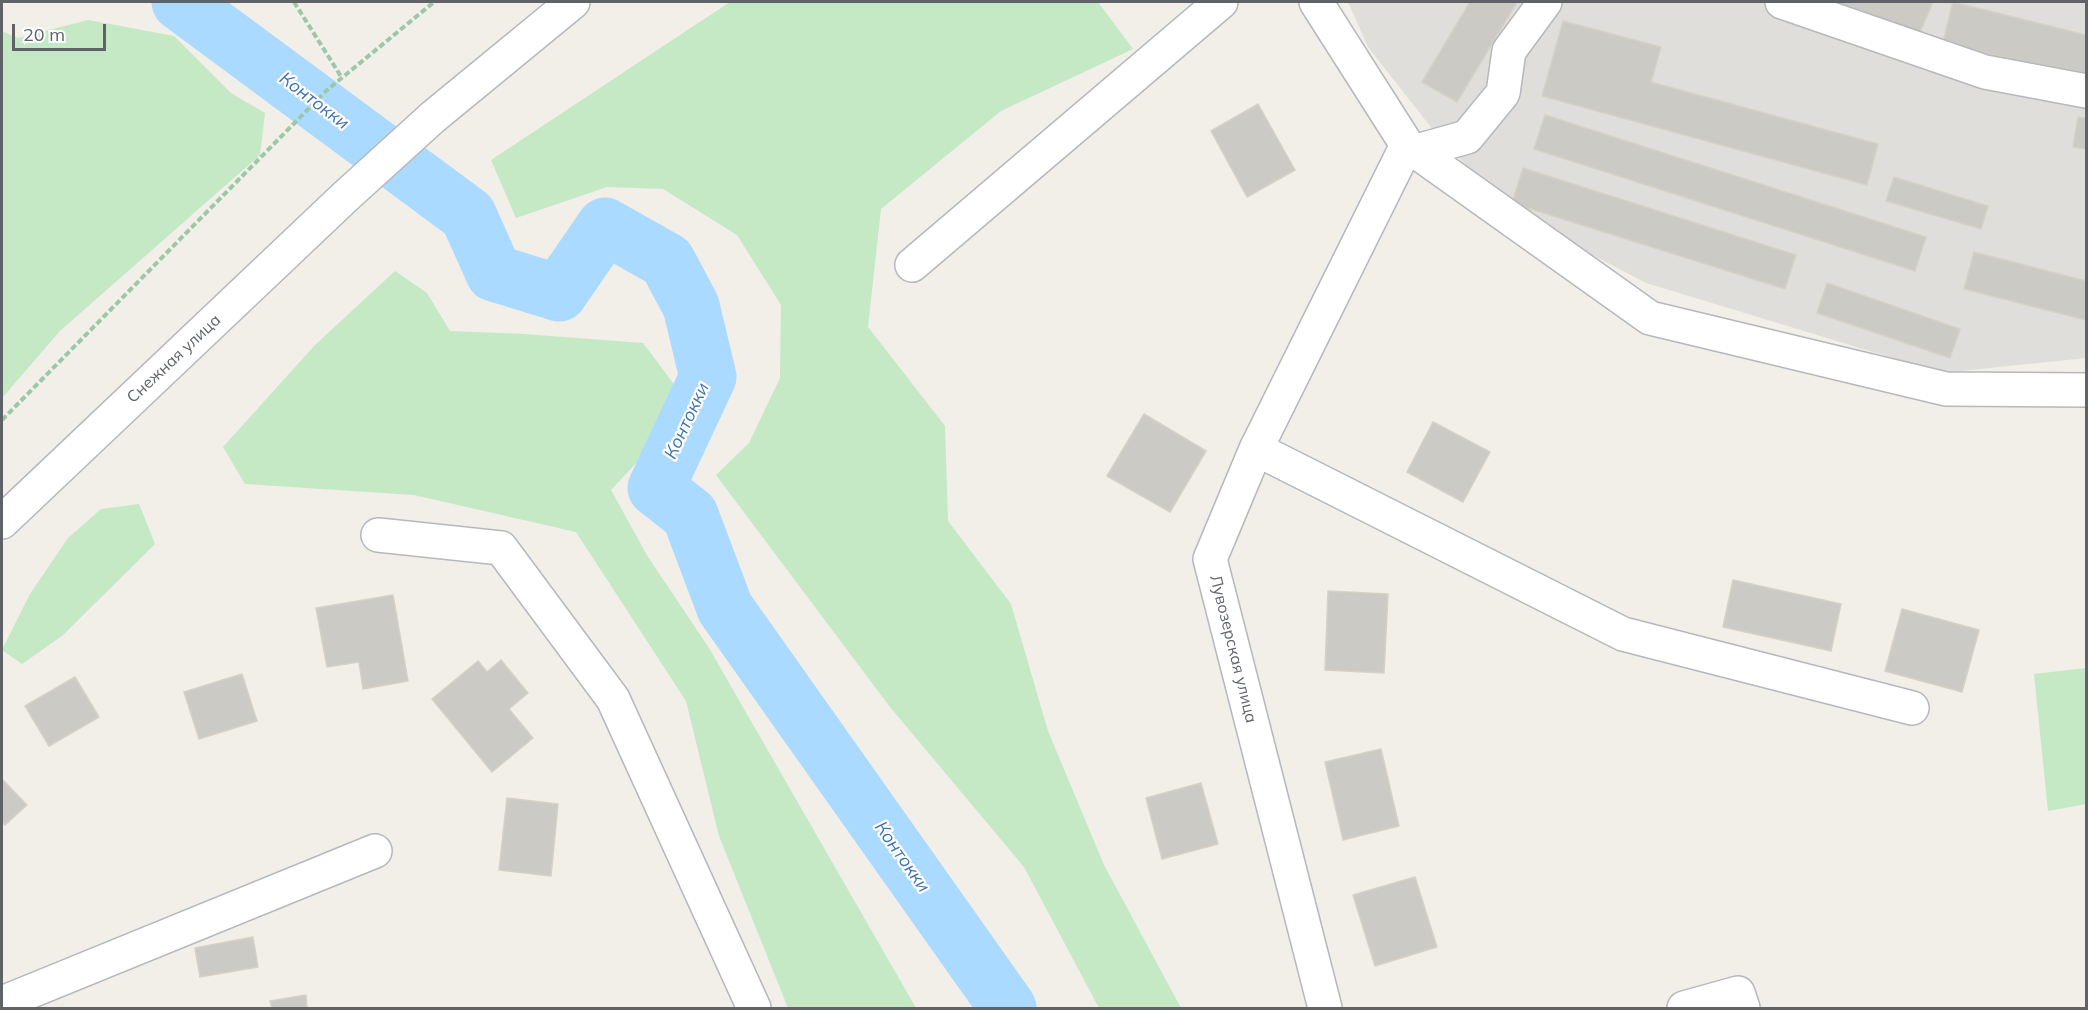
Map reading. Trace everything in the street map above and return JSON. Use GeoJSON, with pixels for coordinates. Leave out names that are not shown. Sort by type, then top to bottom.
{"type":"FeatureCollection","features":[{"type":"Feature","properties":{"kind":"street","name":"Снежная улица"},"geometry":{"type":"LineString","coordinates":[[2,522],[346,196],[433,117],[573,2]]}},
{"type":"Feature","properties":{"kind":"street"},"geometry":{"type":"LineString","coordinates":[[912,265],[1221,2]]}},
{"type":"Feature","properties":{"kind":"street"},"geometry":{"type":"LineString","coordinates":[[1316,2],[1412,148],[1650,318],[1946,389],[2086,390]]}},
{"type":"Feature","properties":{"kind":"street"},"geometry":{"type":"LineString","coordinates":[[1412,148],[1467,137],[1503,93],[1509,51],[1545,2]]}},
{"type":"Feature","properties":{"kind":"street"},"geometry":{"type":"LineString","coordinates":[[1782,2],[1985,72],[2086,91]]}},
{"type":"Feature","properties":{"kind":"street","name":"Лувозерская улица"},"geometry":{"type":"LineString","coordinates":[[1325,1008],[1210,559],[1256,448],[1412,148]]}},
{"type":"Feature","properties":{"kind":"street"},"geometry":{"type":"LineString","coordinates":[[1256,448],[1623,634],[1912,708]]}},
{"type":"Feature","properties":{"kind":"street"},"geometry":{"type":"LineString","coordinates":[[378,535],[501,548],[613,699],[754,1008]]}},
{"type":"Feature","properties":{"kind":"street"},"geometry":{"type":"LineString","coordinates":[[2,1003],[375,851]]}},
{"type":"Feature","properties":{"kind":"street"},"geometry":{"type":"LineString","coordinates":[[1684,1008],[1740,1001]]}},
{"type":"Feature","properties":{"kind":"path"},"geometry":{"type":"LineString","coordinates":[[294,2],[342,78]]}},
{"type":"Feature","properties":{"kind":"path"},"geometry":{"type":"LineString","coordinates":[[2,420],[326,91],[434,2]]}},
{"type":"Feature","properties":{"kind":"shaded area"},"geometry":{"type":"Polygon","coordinates":[[[1348,2],[2086,2],[2086,358],[1942,373],[1646,283],[1515,214],[1441,140],[1368,47],[1348,2]]]}},
{"type":"Feature","properties":{"kind":"green space"},"geometry":{"type":"Polygon","coordinates":[[[730,2],[1098,2],[1133,49],[1001,111],[881,209],[868,327],[945,426],[948,521],[1011,604],[1048,731],[1104,865],[1181,1008],[1099,1008],[1024,867],[890,707],[716,475],[749,443],[780,378],[781,305],[737,235],[663,189],[607,187],[516,218],[491,160],[730,2]]]}},
{"type":"Feature","properties":{"kind":"green space"},"geometry":{"type":"Polygon","coordinates":[[[88,20],[174,36],[231,93],[265,113],[260,155],[60,331],[2,398],[2,31],[18,38],[88,20]]]}},
{"type":"Feature","properties":{"kind":"green space"},"geometry":{"type":"Polygon","coordinates":[[[395,271],[427,293],[450,331],[643,343],[676,387],[651,447],[611,490],[648,557],[709,648],[916,1008],[788,1008],[719,836],[686,701],[576,532],[414,495],[245,484],[223,447],[315,345],[395,271]]]}},
{"type":"Feature","properties":{"kind":"green space"},"geometry":{"type":"Polygon","coordinates":[[[139,504],[155,544],[62,636],[22,664],[2,650],[30,594],[68,538],[101,509],[139,504]]]}},
{"type":"Feature","properties":{"kind":"green space"},"geometry":{"type":"Polygon","coordinates":[[[2086,668],[2086,804],[2048,811],[2034,674],[2086,668]]]}},
{"type":"Feature","properties":{"kind":"building"},"geometry":{"type":"Polygon","coordinates":[[[1470,2],[1517,2],[1457,102],[1422,82],[1470,2]]]}},
{"type":"Feature","properties":{"kind":"building"},"geometry":{"type":"Polygon","coordinates":[[[1835,2],[1933,2],[1918,37],[1835,2]]]}},
{"type":"Feature","properties":{"kind":"building"},"geometry":{"type":"Polygon","coordinates":[[[1953,2],[2086,35],[2086,79],[1943,42],[1953,2]]]}},
{"type":"Feature","properties":{"kind":"building"},"geometry":{"type":"Polygon","coordinates":[[[1563,21],[1661,47],[1651,82],[1878,144],[1867,185],[1542,96],[1563,21]]]}},
{"type":"Feature","properties":{"kind":"building"},"geometry":{"type":"Polygon","coordinates":[[[1258,104],[1295,170],[1247,197],[1211,131],[1258,104]]]}},
{"type":"Feature","properties":{"kind":"building"},"geometry":{"type":"Polygon","coordinates":[[[1545,115],[1926,237],[1915,271],[1534,149],[1545,115]]]}},
{"type":"Feature","properties":{"kind":"building"},"geometry":{"type":"Polygon","coordinates":[[[2078,117],[2086,118],[2086,149],[2073,147],[2078,117]]]}},
{"type":"Feature","properties":{"kind":"building"},"geometry":{"type":"Polygon","coordinates":[[[1523,168],[1796,255],[1785,289],[1512,203],[1523,168]]]}},
{"type":"Feature","properties":{"kind":"building"},"geometry":{"type":"Polygon","coordinates":[[[1894,177],[1988,206],[1981,229],[1886,201],[1894,177]]]}},
{"type":"Feature","properties":{"kind":"building"},"geometry":{"type":"Polygon","coordinates":[[[1974,252],[2086,281],[2086,320],[1964,289],[1974,252]]]}},
{"type":"Feature","properties":{"kind":"building"},"geometry":{"type":"Polygon","coordinates":[[[1827,283],[1960,329],[1950,358],[1817,313],[1827,283]]]}},
{"type":"Feature","properties":{"kind":"building"},"geometry":{"type":"Polygon","coordinates":[[[1144,414],[1206,451],[1170,512],[1107,476],[1144,414]]]}},
{"type":"Feature","properties":{"kind":"building"},"geometry":{"type":"Polygon","coordinates":[[[1433,422],[1490,452],[1463,502],[1407,472],[1433,422]]]}},
{"type":"Feature","properties":{"kind":"building"},"geometry":{"type":"Polygon","coordinates":[[[1733,580],[1841,604],[1831,651],[1723,627],[1733,580]]]}},
{"type":"Feature","properties":{"kind":"building"},"geometry":{"type":"Polygon","coordinates":[[[1328,591],[1388,594],[1384,673],[1325,670],[1328,591]]]}},
{"type":"Feature","properties":{"kind":"building"},"geometry":{"type":"Polygon","coordinates":[[[393,595],[408,681],[363,689],[359,662],[327,667],[316,608],[393,595]]]}},
{"type":"Feature","properties":{"kind":"building"},"geometry":{"type":"Polygon","coordinates":[[[1902,609],[1979,630],[1962,692],[1885,671],[1902,609]]]}},
{"type":"Feature","properties":{"kind":"building"},"geometry":{"type":"Polygon","coordinates":[[[501,660],[528,693],[509,709],[533,738],[492,772],[432,699],[478,661],[487,672],[501,660]]]}},
{"type":"Feature","properties":{"kind":"building"},"geometry":{"type":"Polygon","coordinates":[[[242,674],[257,721],[199,739],[184,692],[242,674]]]}},
{"type":"Feature","properties":{"kind":"building"},"geometry":{"type":"Polygon","coordinates":[[[75,677],[99,717],[49,746],[25,706],[75,677]]]}},
{"type":"Feature","properties":{"kind":"building"},"geometry":{"type":"Polygon","coordinates":[[[1381,749],[1399,826],[1343,840],[1325,762],[1381,749]]]}},
{"type":"Feature","properties":{"kind":"building"},"geometry":{"type":"Polygon","coordinates":[[[2,779],[27,805],[5,825],[2,821],[2,779]]]}},
{"type":"Feature","properties":{"kind":"building"},"geometry":{"type":"Polygon","coordinates":[[[1201,783],[1218,844],[1162,859],[1146,798],[1201,783]]]}},
{"type":"Feature","properties":{"kind":"building"},"geometry":{"type":"Polygon","coordinates":[[[507,798],[558,804],[551,876],[499,870],[507,798]]]}},
{"type":"Feature","properties":{"kind":"building"},"geometry":{"type":"Polygon","coordinates":[[[1415,877],[1437,947],[1375,966],[1353,895],[1415,877]]]}},
{"type":"Feature","properties":{"kind":"building"},"geometry":{"type":"Polygon","coordinates":[[[253,937],[258,967],[200,977],[195,948],[253,937]]]}},
{"type":"Feature","properties":{"kind":"building"},"geometry":{"type":"Polygon","coordinates":[[[306,995],[307,1008],[272,1008],[270,1001],[306,995]]]}},
{"type":"Feature","properties":{"kind":"waterway","name":"Контокки"},"geometry":{"type":"LineString","coordinates":[[180,2],[468,215],[494,273],[559,293],[605,226],[667,261],[691,306],[708,377],[656,488],[690,515],[725,608],[1008,1008]]}}]}
